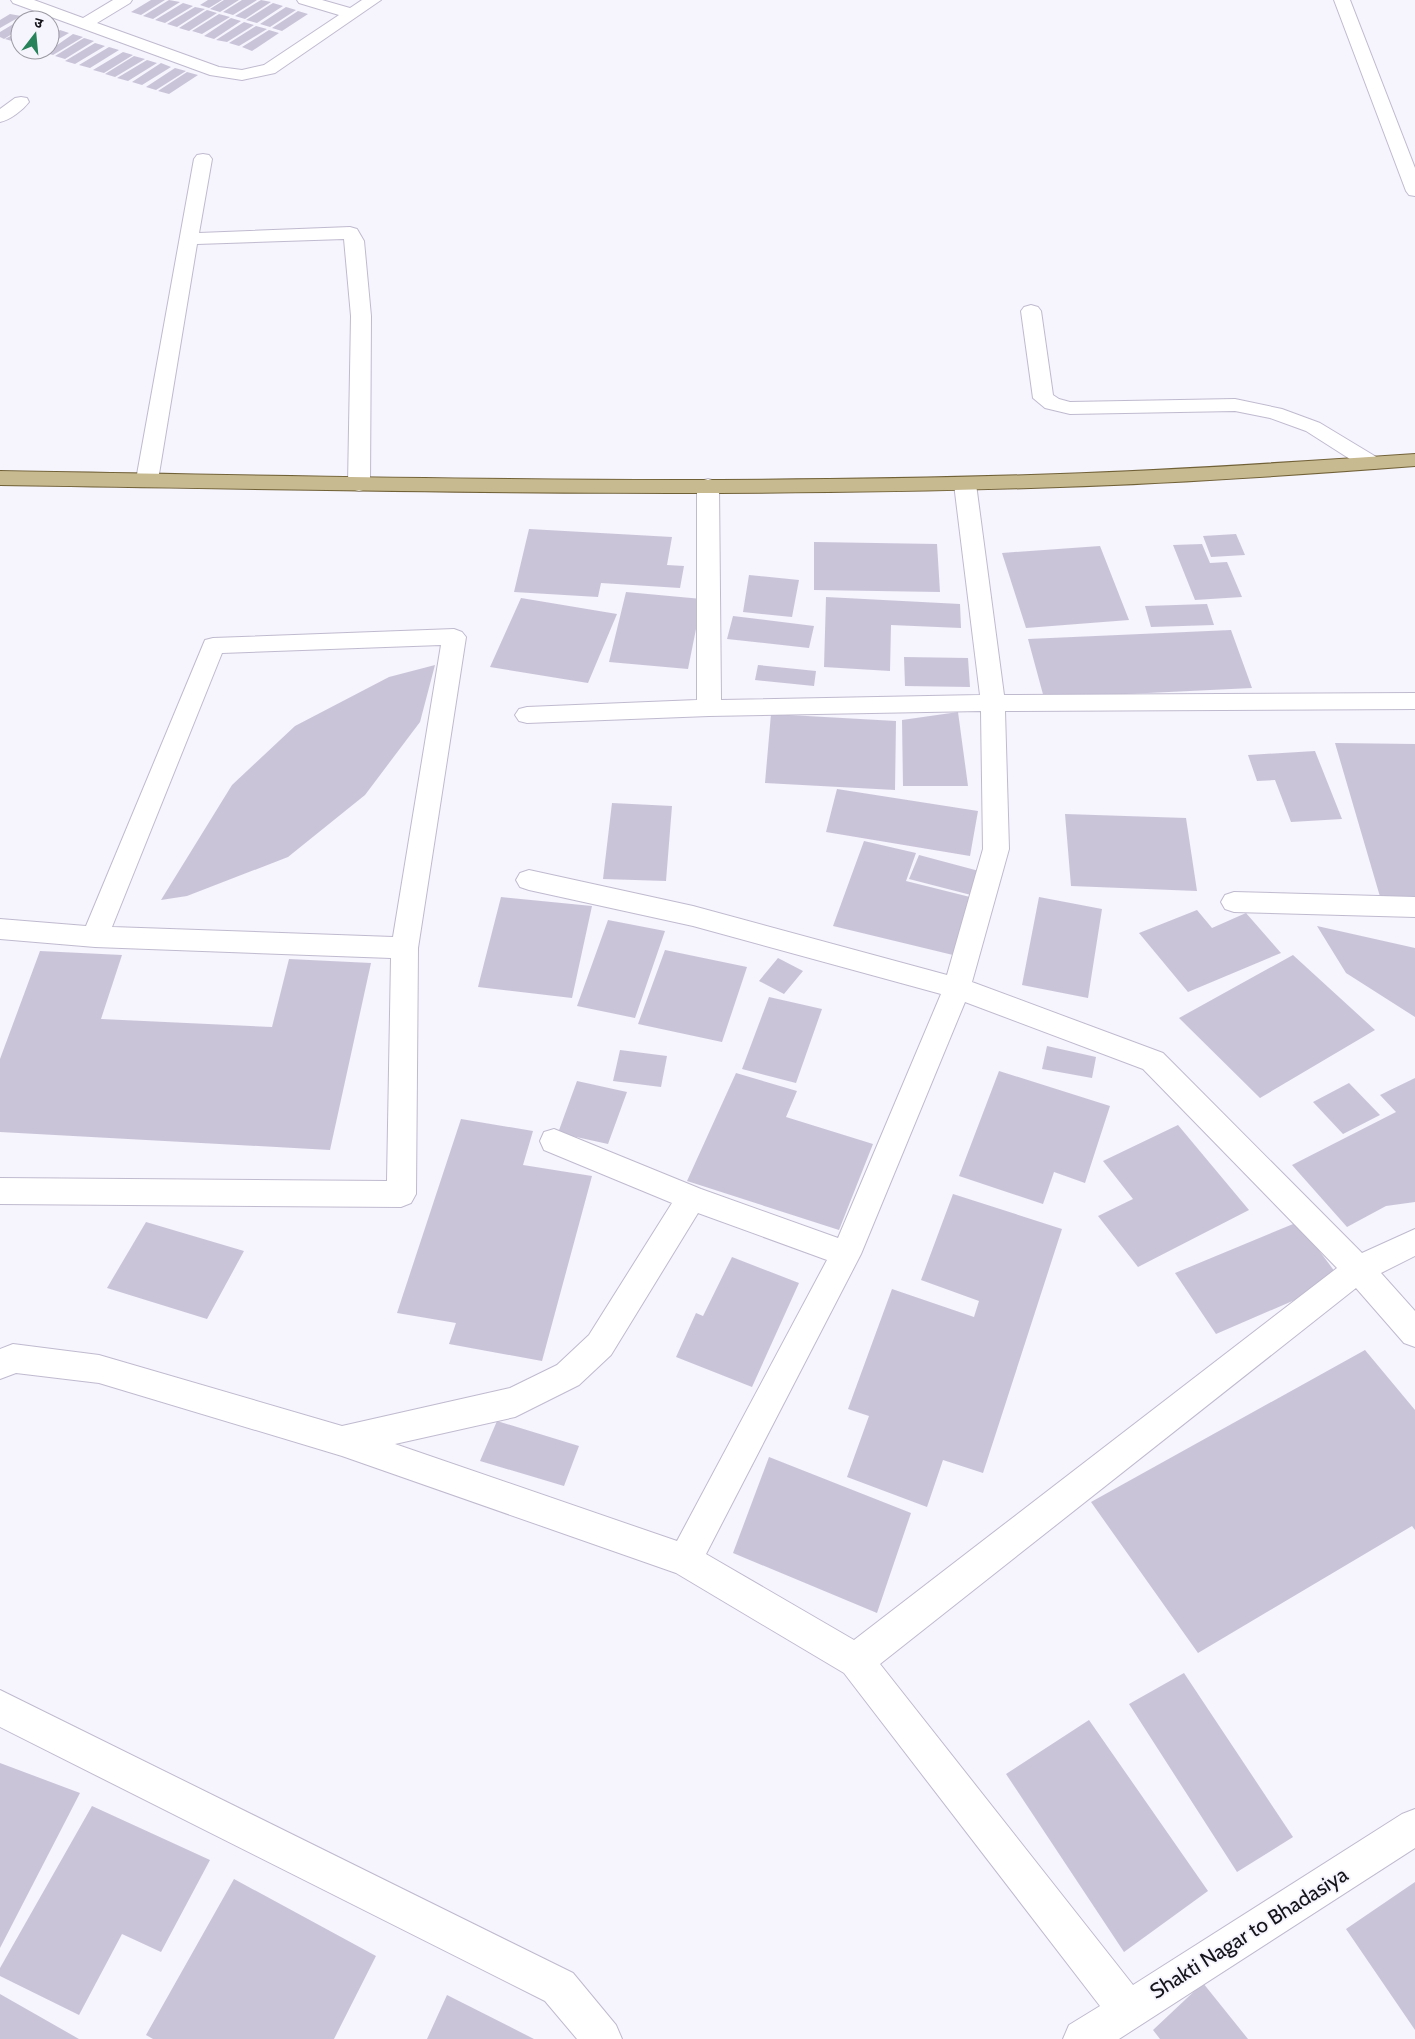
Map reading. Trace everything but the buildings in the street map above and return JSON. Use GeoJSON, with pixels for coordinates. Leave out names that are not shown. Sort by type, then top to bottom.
{"type":"FeatureCollection","features":[{"type":"Feature","properties":{"kind":"main road"},"geometry":{"type":"LineString","coordinates":[[0,478],[358,484],[708,486],[965,484],[1298,470],[1415,460]]}},
{"type":"Feature","properties":{"kind":"street"},"geometry":{"type":"LineString","coordinates":[[19,0],[216,71],[242,75],[269,69],[373,0]]}},
{"type":"Feature","properties":{"kind":"street"},"geometry":{"type":"LineString","coordinates":[[84,24],[124,0]]}},
{"type":"Feature","properties":{"kind":"street"},"geometry":{"type":"LineString","coordinates":[[305,0],[351,14]]}},
{"type":"Feature","properties":{"kind":"street"},"geometry":{"type":"LineString","coordinates":[[1342,0],[1415,191]]}},
{"type":"Feature","properties":{"kind":"street"},"geometry":{"type":"LineString","coordinates":[[0,117],[21,102]]}},
{"type":"Feature","properties":{"kind":"street"},"geometry":{"type":"LineString","coordinates":[[146,480],[203,159]]}},
{"type":"Feature","properties":{"kind":"street"},"geometry":{"type":"LineString","coordinates":[[189,239],[336,232],[350,233],[355,241],[361,316],[358,484]]}},
{"type":"Feature","properties":{"kind":"street"},"geometry":{"type":"LineString","coordinates":[[1031,311],[1044,398],[1052,404],[1070,408],[1235,405],[1276,413],[1313,427],[1371,464]]}},
{"type":"Feature","properties":{"kind":"street"},"geometry":{"type":"LineString","coordinates":[[685,1560],[846,1254],[957,988],[996,850],[993,703],[965,484]]}},
{"type":"Feature","properties":{"kind":"street"},"geometry":{"type":"LineString","coordinates":[[708,486],[709,708]]}},
{"type":"Feature","properties":{"kind":"street"},"geometry":{"type":"LineString","coordinates":[[0,1192],[402,1194],[405,948],[454,637],[213,646],[95,937]]}},
{"type":"Feature","properties":{"kind":"street"},"geometry":{"type":"LineString","coordinates":[[527,715],[709,708],[993,703],[1415,701]]}},
{"type":"Feature","properties":{"kind":"street"},"geometry":{"type":"LineString","coordinates":[[530,880],[692,916],[957,988],[1153,1061],[1358,1269],[1415,1333]]}},
{"type":"Feature","properties":{"kind":"street"},"geometry":{"type":"LineString","coordinates":[[1234,902],[1415,907]]}},
{"type":"Feature","properties":{"kind":"street"},"geometry":{"type":"LineString","coordinates":[[0,929],[95,937],[405,948]]}},
{"type":"Feature","properties":{"kind":"street"},"geometry":{"type":"LineString","coordinates":[[554,1141],[691,1198],[846,1254]]}},
{"type":"Feature","properties":{"kind":"street"},"geometry":{"type":"LineString","coordinates":[[342,1441],[515,1402],[568,1375],[600,1345],[691,1198]]}},
{"type":"Feature","properties":{"kind":"street"},"geometry":{"type":"LineString","coordinates":[[856,1661],[1358,1269],[1415,1242]]}},
{"type":"Feature","properties":{"kind":"street"},"geometry":{"type":"LineString","coordinates":[[0,1365],[13,1358],[99,1369],[342,1441],[685,1560],[856,1661],[1127,2009]]}},
{"type":"Feature","properties":{"kind":"street"},"geometry":{"type":"LineString","coordinates":[[0,1708],[559,1987],[602,2039]]}},
{"type":"Feature","properties":{"kind":"street","name":"Shakti Nagar to Bhadasiya"},"geometry":{"type":"LineString","coordinates":[[1083,2039],[1127,2009],[1415,1827]]}}]}
